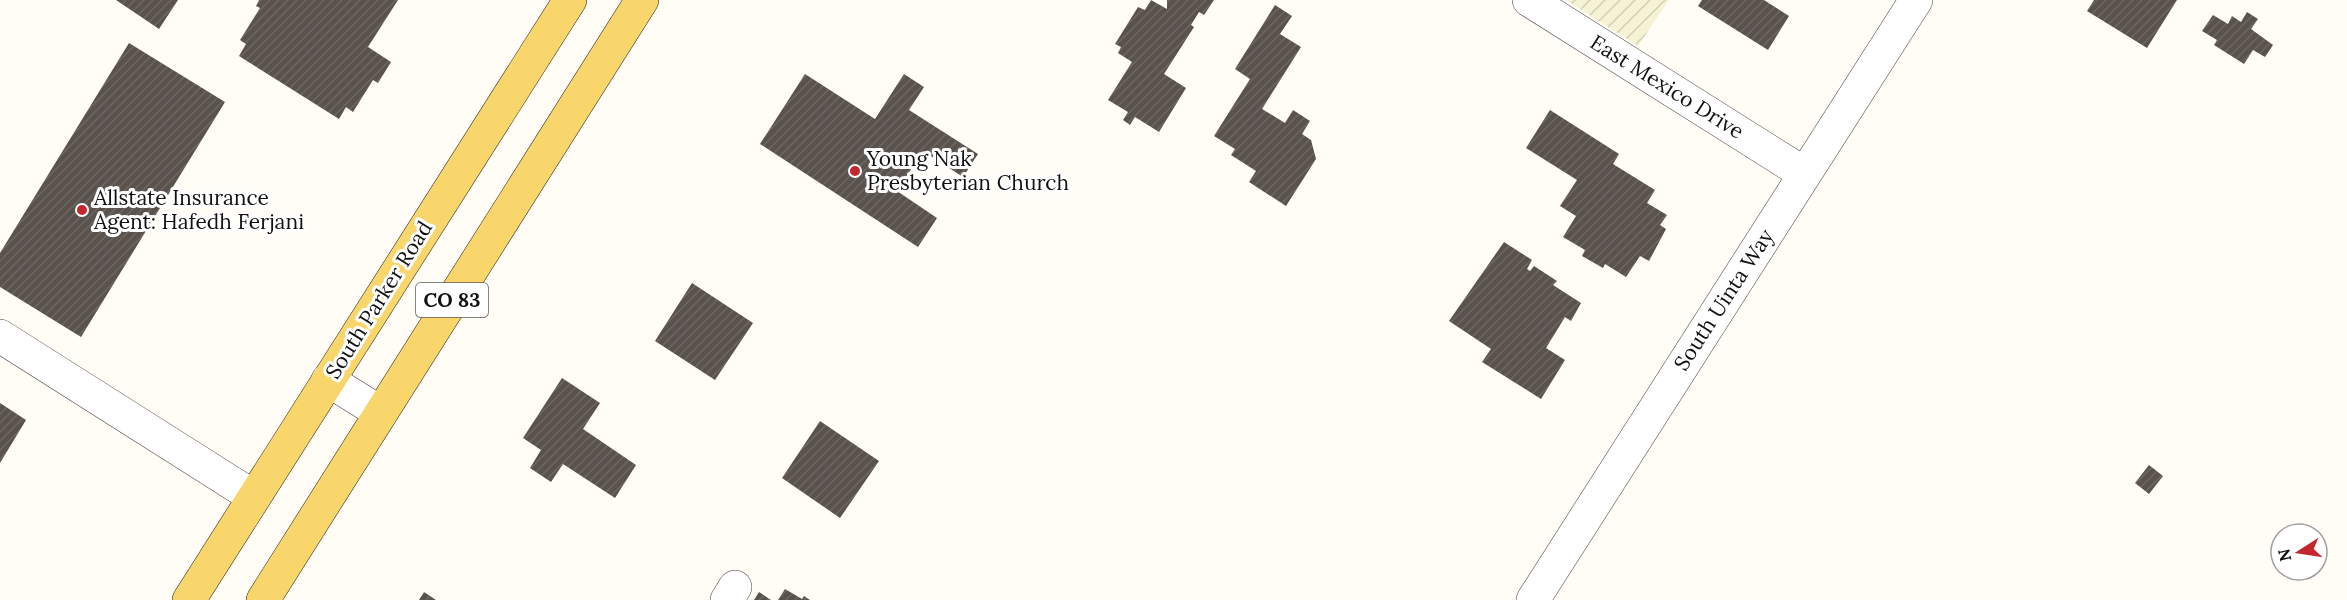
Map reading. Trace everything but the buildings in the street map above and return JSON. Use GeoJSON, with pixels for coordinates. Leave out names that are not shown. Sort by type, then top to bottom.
{"type":"FeatureCollection","features":[{"type":"Feature","properties":{"kind":"main road","name":"South Parker Road"},"geometry":{"type":"LineString","coordinates":[[189,600],[570,0]]}},
{"type":"Feature","properties":{"kind":"main road","name":"CO 83"},"geometry":{"type":"LineString","coordinates":[[263,600],[642,0]]}},
{"type":"Feature","properties":{"kind":"street","name":"East Mexico Drive"},"geometry":{"type":"LineString","coordinates":[[1529,0],[1805,174]]}},
{"type":"Feature","properties":{"kind":"street","name":"South Uinta Way"},"geometry":{"type":"LineString","coordinates":[[1533,600],[1916,0]]}},
{"type":"Feature","properties":{"kind":"street"},"geometry":{"type":"LineString","coordinates":[[0,336],[254,497]]}},
{"type":"Feature","properties":{"kind":"street"},"geometry":{"type":"LineString","coordinates":[[328,380],[381,413]]}},
{"type":"Feature","properties":{"kind":"shaded area"},"geometry":{"type":"Polygon","coordinates":[[[1566,0],[1669,0],[1638,46],[1566,0]]]}},
{"type":"Feature","properties":{"kind":"place","name":"Young Nak Presbyterian Church"},"geometry":{"type":"Point","coordinates":[855,171]}},
{"type":"Feature","properties":{"kind":"place","name":"Allstate Insurance Agent: Hafedh Ferjani"},"geometry":{"type":"Point","coordinates":[82,210]}}]}
